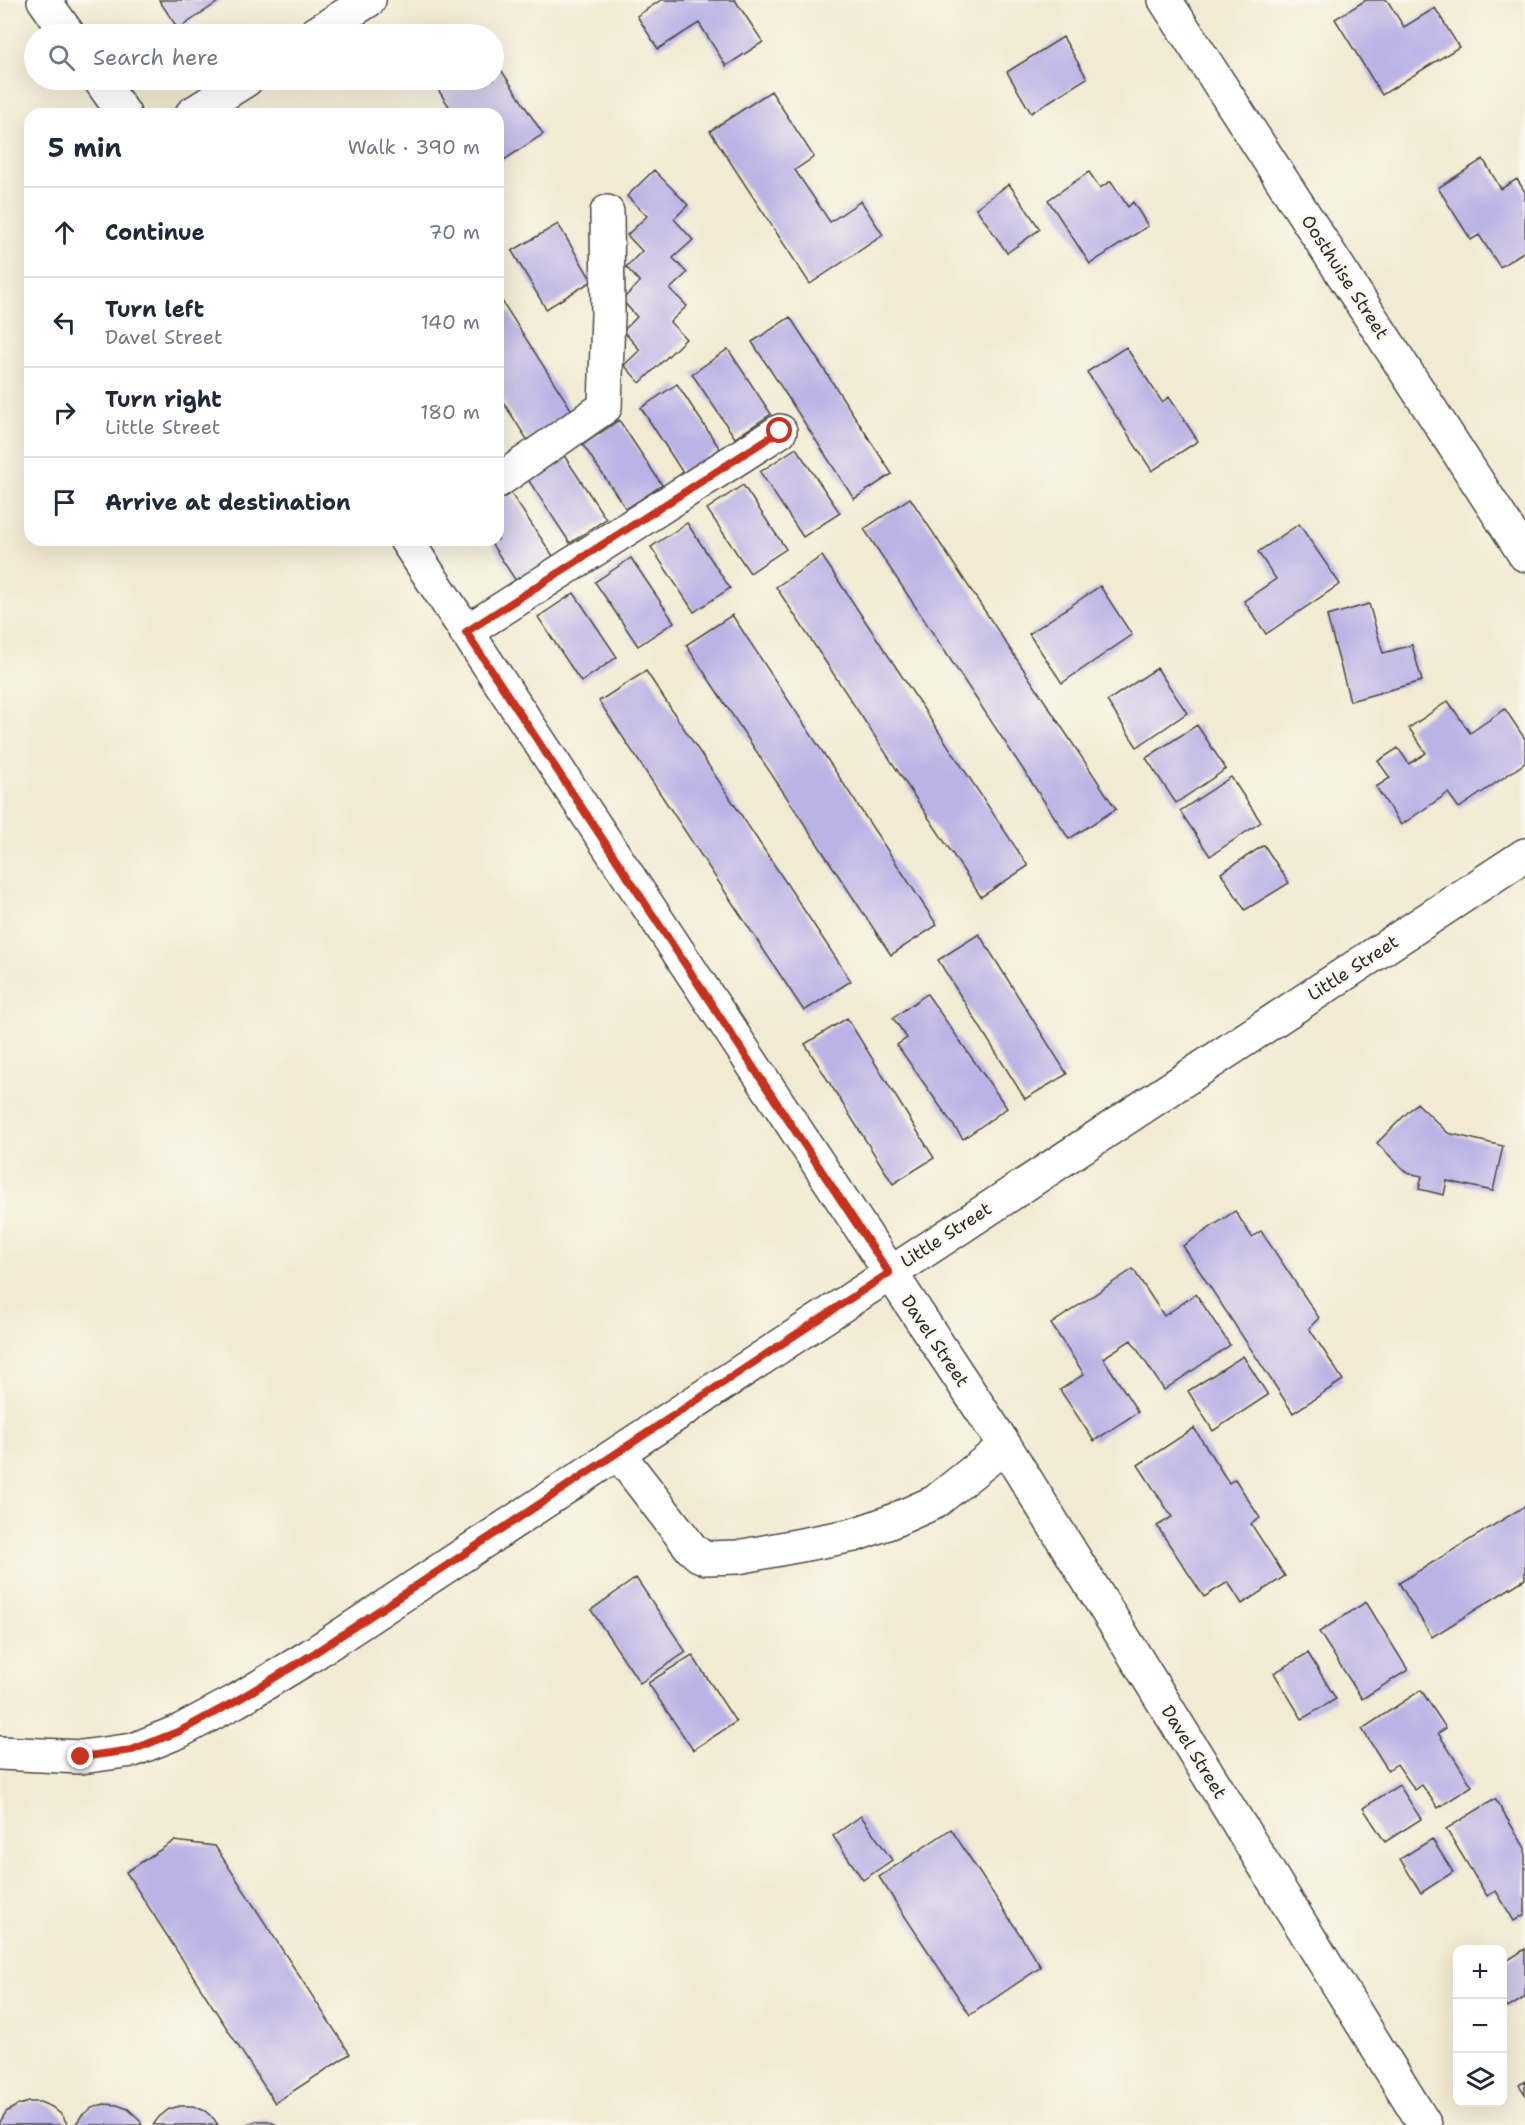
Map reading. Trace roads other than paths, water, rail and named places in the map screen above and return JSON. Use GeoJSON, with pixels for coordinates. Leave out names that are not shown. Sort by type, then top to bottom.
{"type":"FeatureCollection","features":[{"type":"Feature","properties":{"kind":"street"},"geometry":{"type":"LineString","coordinates":[[44,0],[61,24]]}},
{"type":"Feature","properties":{"kind":"street"},"geometry":{"type":"LineString","coordinates":[[331,24],[369,0]]}},
{"type":"Feature","properties":{"kind":"street","name":"Oosthuise Street"},"geometry":{"type":"LineString","coordinates":[[1165,0],[1525,555]]}},
{"type":"Feature","properties":{"kind":"street"},"geometry":{"type":"LineString","coordinates":[[107,90],[120,108]]}},
{"type":"Feature","properties":{"kind":"street"},"geometry":{"type":"LineString","coordinates":[[202,108],[230,90]]}},
{"type":"Feature","properties":{"kind":"street"},"geometry":{"type":"LineString","coordinates":[[504,477],[605,407],[608,315],[607,212]]}},
{"type":"Feature","properties":{"kind":"street"},"geometry":{"type":"LineString","coordinates":[[466,632],[780,431]]}},
{"type":"Feature","properties":{"kind":"street","name":"Davel Street"},"geometry":{"type":"LineString","coordinates":[[411,546],[1005,1446],[1425,2125]]}},
{"type":"Feature","properties":{"kind":"street","name":"Little Street"},"geometry":{"type":"LineString","coordinates":[[0,1753],[81,1757],[132,1750],[180,1731],[236,1701],[310,1656],[1525,855]]}},
{"type":"Feature","properties":{"kind":"street"},"geometry":{"type":"LineString","coordinates":[[618,1453],[691,1548],[706,1558],[738,1557],[854,1535],[890,1522],[935,1502],[1005,1446]]}}]}
